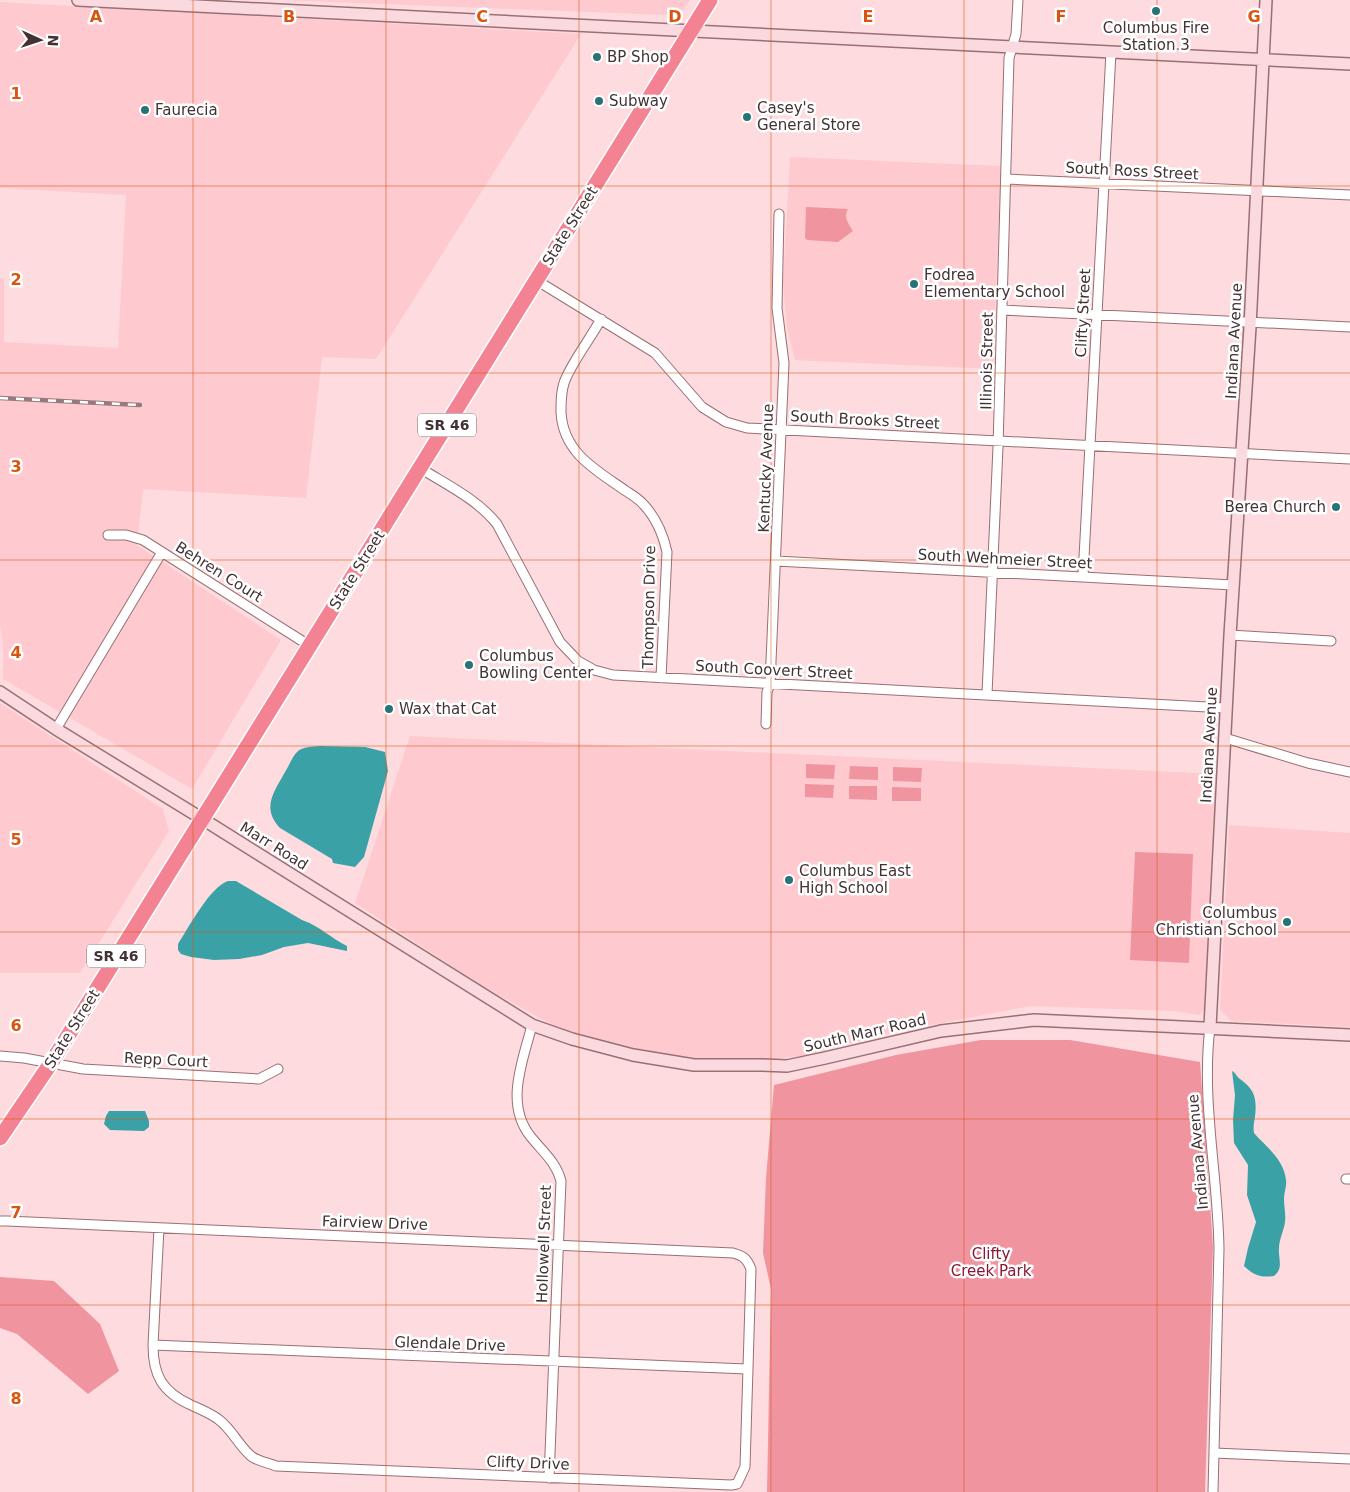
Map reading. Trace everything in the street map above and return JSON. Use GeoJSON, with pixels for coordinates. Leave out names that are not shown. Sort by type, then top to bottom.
{"type":"FeatureCollection","features":[{"type":"Feature","properties":{"kind":"highway","name":"State Street"},"geometry":{"type":"LineString","coordinates":[[0,1138],[51,1063],[201,818],[310,646],[710,0]]}},
{"type":"Feature","properties":{"kind":"street"},"geometry":{"type":"LineString","coordinates":[[78,0],[1350,64]]}},
{"type":"Feature","properties":{"kind":"street","name":"Illinois Street"},"geometry":{"type":"LineString","coordinates":[[987,694],[999,441],[1009,58],[1016,34],[1018,0]]}},
{"type":"Feature","properties":{"kind":"street","name":"Indiana Avenue"},"geometry":{"type":"LineString","coordinates":[[1213,1492],[1219,1213],[1207,1076],[1230,635],[1250,322],[1266,0]]}},
{"type":"Feature","properties":{"kind":"street","name":"Clifty Street"},"geometry":{"type":"LineString","coordinates":[[1083,576],[1111,52]]}},
{"type":"Feature","properties":{"kind":"street","name":"South Ross Street"},"geometry":{"type":"LineString","coordinates":[[1006,179],[1350,195]]}},
{"type":"Feature","properties":{"kind":"street","name":"Kentucky Avenue"},"geometry":{"type":"LineString","coordinates":[[766,724],[767,692],[770,684],[784,363],[776,301],[778,214]]}},
{"type":"Feature","properties":{"kind":"street","name":"South Brooks Street"},"geometry":{"type":"LineString","coordinates":[[536,280],[655,353],[702,407],[726,422],[746,428],[1350,459]]}},
{"type":"Feature","properties":{"kind":"street"},"geometry":{"type":"LineString","coordinates":[[1002,310],[1350,327]]}},
{"type":"Feature","properties":{"kind":"street","name":"Thompson Drive"},"geometry":{"type":"LineString","coordinates":[[601,320],[565,379],[561,400],[562,420],[568,440],[576,453],[586,463],[643,504],[656,519],[664,536],[667,552],[661,678]]}},
{"type":"Feature","properties":{"kind":"street","name":"South Coovert Street"},"geometry":{"type":"LineString","coordinates":[[420,468],[475,502],[493,519],[560,642],[578,661],[594,670],[613,675],[661,678],[1226,708]]}},
{"type":"Feature","properties":{"kind":"street","name":"Behren Court"},"geometry":{"type":"LineString","coordinates":[[108,535],[126,535],[143,540],[310,646]]}},
{"type":"Feature","properties":{"kind":"street"},"geometry":{"type":"LineString","coordinates":[[56,729],[162,552]]}},
{"type":"Feature","properties":{"kind":"street","name":"South Wehmeier Street"},"geometry":{"type":"LineString","coordinates":[[776,561],[1233,585]]}},
{"type":"Feature","properties":{"kind":"street"},"geometry":{"type":"LineString","coordinates":[[1230,635],[1330,640]]}},
{"type":"Feature","properties":{"kind":"street","name":"Marr Road"},"geometry":{"type":"LineString","coordinates":[[0,692],[56,729],[532,1025]]}},
{"type":"Feature","properties":{"kind":"street"},"geometry":{"type":"LineString","coordinates":[[1225,738],[1308,763],[1350,772]]}},
{"type":"Feature","properties":{"kind":"street","name":"South Marr Road"},"geometry":{"type":"LineString","coordinates":[[532,1025],[572,1039],[633,1055],[694,1064],[786,1066],[941,1031],[1034,1020],[1350,1035]]}},
{"type":"Feature","properties":{"kind":"street","name":"Hollowell Street"},"geometry":{"type":"LineString","coordinates":[[532,1025],[517,1085],[517,1102],[521,1120],[529,1135],[551,1159],[558,1170],[561,1190],[549,1478]]}},
{"type":"Feature","properties":{"kind":"street","name":"Repp Court"},"geometry":{"type":"LineString","coordinates":[[0,1056],[24,1058],[84,1069],[260,1078],[278,1069]]}},
{"type":"Feature","properties":{"kind":"street","name":"Fairview Drive"},"geometry":{"type":"LineString","coordinates":[[0,1220],[733,1253],[748,1260]]}},
{"type":"Feature","properties":{"kind":"street","name":"Clifty Drive"},"geometry":{"type":"LineString","coordinates":[[159,1228],[153,1345],[153,1361],[156,1374],[164,1386],[182,1401],[217,1417],[228,1426],[252,1457],[276,1466],[737,1484],[745,1467],[751,1269],[748,1260]]}},
{"type":"Feature","properties":{"kind":"street","name":"Glendale Drive"},"geometry":{"type":"LineString","coordinates":[[153,1345],[747,1369]]}},
{"type":"Feature","properties":{"kind":"street"},"geometry":{"type":"LineString","coordinates":[[1214,1453],[1350,1459]]}},
{"type":"Feature","properties":{"kind":"shaded area"},"geometry":{"type":"Polygon","coordinates":[[[282,0],[690,0],[683,10],[666,15],[282,0]]]}},
{"type":"Feature","properties":{"kind":"shaded area"},"geometry":{"type":"Polygon","coordinates":[[[0,2],[581,34],[376,359],[322,357],[306,498],[143,489],[137,545],[281,640],[192,789],[3,679],[3,644],[0,626],[0,278],[4,279],[4,342],[118,348],[126,195],[0,188],[0,2]]]}},
{"type":"Feature","properties":{"kind":"shaded area","name":"Fodrea Elementary School"},"geometry":{"type":"Polygon","coordinates":[[[790,157],[1001,166],[993,369],[795,360],[787,327],[783,284],[790,157]]]}},
{"type":"Feature","properties":{"kind":"shaded area"},"geometry":{"type":"Polygon","coordinates":[[[0,703],[163,809],[169,831],[80,973],[0,973],[0,703]]]}},
{"type":"Feature","properties":{"kind":"shaded area","name":"Columbus East High School"},"geometry":{"type":"Polygon","coordinates":[[[410,736],[1218,774],[1206,1008],[1199,1015],[1175,1011],[1031,1006],[884,1034],[809,1055],[766,1060],[706,1060],[631,1049],[558,1028],[484,987],[355,903],[410,736]]]}},
{"type":"Feature","properties":{"kind":"shaded area","name":"Columbus Christian School"},"geometry":{"type":"Polygon","coordinates":[[[1229,825],[1350,833],[1350,1027],[1231,1021],[1220,1010],[1229,825]]]}},
{"type":"Feature","properties":{"kind":"green space"},"geometry":{"type":"Polygon","coordinates":[[[806,207],[848,209],[846,218],[853,231],[838,242],[807,240],[805,238],[806,207]]]}},
{"type":"Feature","properties":{"kind":"green space"},"geometry":{"type":"Polygon","coordinates":[[[806,764],[835,765],[834,779],[806,778],[806,764]]]}},
{"type":"Feature","properties":{"kind":"green space"},"geometry":{"type":"Polygon","coordinates":[[[850,766],[878,767],[878,780],[849,779],[850,766]]]}},
{"type":"Feature","properties":{"kind":"green space"},"geometry":{"type":"Polygon","coordinates":[[[893,767],[922,768],[921,782],[893,781],[893,767]]]}},
{"type":"Feature","properties":{"kind":"green space"},"geometry":{"type":"Polygon","coordinates":[[[805,784],[834,785],[833,798],[805,797],[805,784]]]}},
{"type":"Feature","properties":{"kind":"green space"},"geometry":{"type":"Polygon","coordinates":[[[849,786],[877,786],[877,800],[849,799],[849,786]]]}},
{"type":"Feature","properties":{"kind":"green space"},"geometry":{"type":"Polygon","coordinates":[[[892,787],[921,788],[921,801],[892,801],[892,787]]]}},
{"type":"Feature","properties":{"kind":"green space"},"geometry":{"type":"Polygon","coordinates":[[[1135,852],[1193,854],[1189,963],[1130,960],[1135,852]]]}},
{"type":"Feature","properties":{"kind":"green space","name":"Clifty Creek Park"},"geometry":{"type":"Polygon","coordinates":[[[981,1040],[1070,1040],[1200,1062],[1213,1247],[1205,1492],[767,1492],[771,1289],[763,1253],[766,1178],[774,1085],[896,1055],[981,1040]]]}},
{"type":"Feature","properties":{"kind":"green space"},"geometry":{"type":"Polygon","coordinates":[[[0,1277],[54,1281],[100,1324],[119,1371],[88,1394],[17,1334],[0,1328],[0,1277]]]}},
{"type":"Feature","properties":{"kind":"water"},"geometry":{"type":"Polygon","coordinates":[[[320,746],[365,747],[385,752],[388,771],[364,857],[355,867],[333,863],[332,859],[280,828],[271,814],[271,800],[295,754],[305,748],[320,746]]]}},
{"type":"Feature","properties":{"kind":"water"},"geometry":{"type":"Polygon","coordinates":[[[228,881],[236,881],[315,926],[347,946],[347,951],[308,943],[284,947],[262,955],[239,959],[214,960],[181,954],[178,950],[178,944],[194,918],[214,891],[228,881]]]}},
{"type":"Feature","properties":{"kind":"water"},"geometry":{"type":"Polygon","coordinates":[[[1232,1071],[1249,1087],[1254,1095],[1256,1105],[1254,1133],[1274,1154],[1285,1173],[1285,1222],[1279,1245],[1280,1267],[1274,1276],[1265,1277],[1257,1275],[1244,1266],[1256,1222],[1247,1195],[1248,1165],[1234,1143],[1235,1095],[1232,1071]]]}},
{"type":"Feature","properties":{"kind":"water"},"geometry":{"type":"Polygon","coordinates":[[[109,1111],[145,1111],[149,1127],[144,1131],[110,1130],[104,1124],[109,1111]]]}},
{"type":"Feature","properties":{"kind":"railway"},"geometry":{"type":"LineString","coordinates":[[0,398],[140,405]]}},
{"type":"Feature","properties":{"kind":"place","name":"Columbus Fire Station 3"},"geometry":{"type":"Point","coordinates":[1156,11]}},
{"type":"Feature","properties":{"kind":"place","name":"BP Shop"},"geometry":{"type":"Point","coordinates":[597,57]}},
{"type":"Feature","properties":{"kind":"place","name":"Subway"},"geometry":{"type":"Point","coordinates":[599,101]}},
{"type":"Feature","properties":{"kind":"place","name":"Faurecia"},"geometry":{"type":"Point","coordinates":[145,110]}},
{"type":"Feature","properties":{"kind":"place","name":"Casey's General Store"},"geometry":{"type":"Point","coordinates":[747,117]}},
{"type":"Feature","properties":{"kind":"place","name":"Fodrea Elementary School"},"geometry":{"type":"Point","coordinates":[914,284]}},
{"type":"Feature","properties":{"kind":"place","name":"Berea Church"},"geometry":{"type":"Point","coordinates":[1336,507]}},
{"type":"Feature","properties":{"kind":"place","name":"Columbus Bowling Center"},"geometry":{"type":"Point","coordinates":[469,665]}},
{"type":"Feature","properties":{"kind":"place","name":"Wax that Cat"},"geometry":{"type":"Point","coordinates":[389,709]}},
{"type":"Feature","properties":{"kind":"place","name":"Columbus East High School"},"geometry":{"type":"Point","coordinates":[789,880]}},
{"type":"Feature","properties":{"kind":"place","name":"Columbus Christian School"},"geometry":{"type":"Point","coordinates":[1287,922]}}]}
